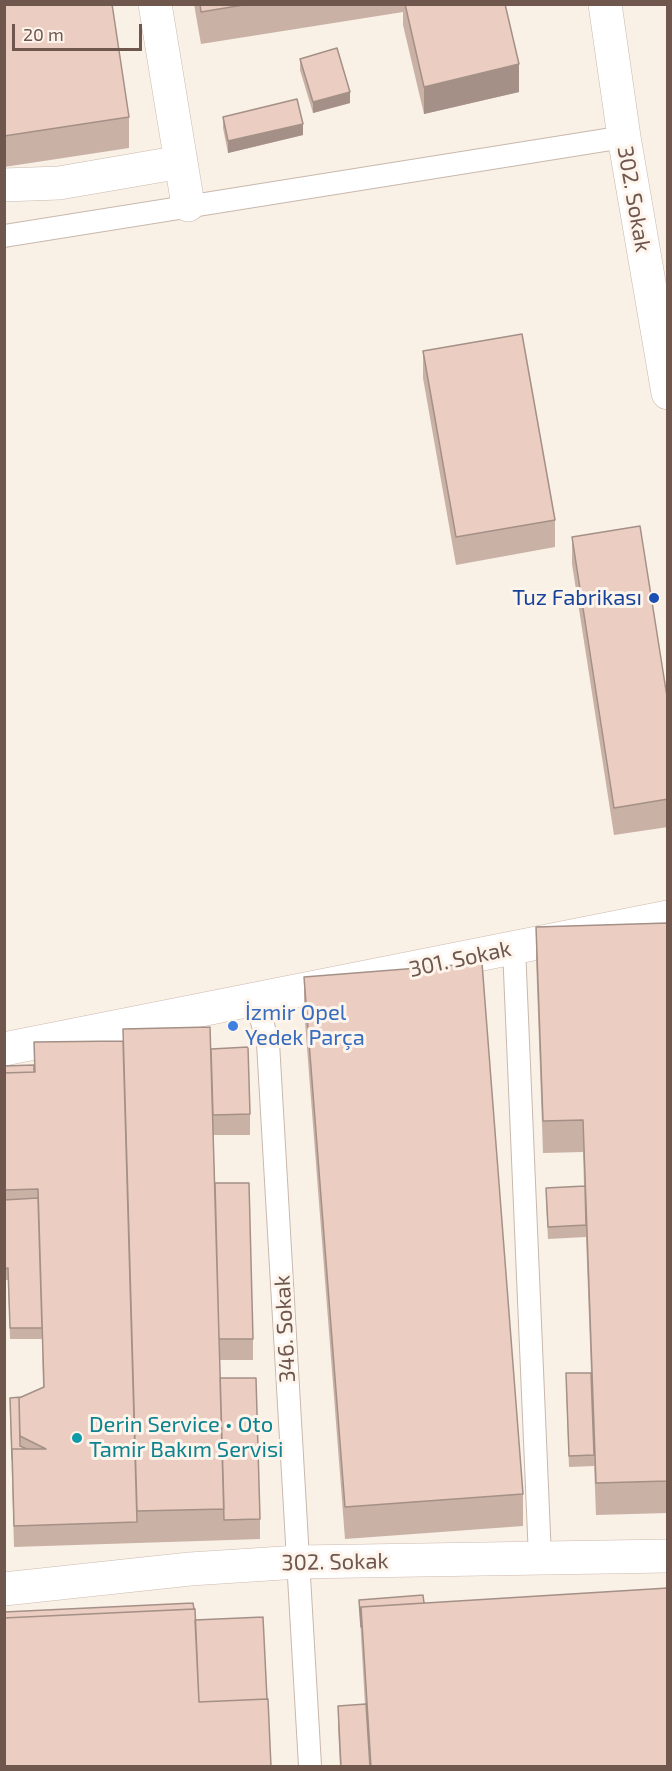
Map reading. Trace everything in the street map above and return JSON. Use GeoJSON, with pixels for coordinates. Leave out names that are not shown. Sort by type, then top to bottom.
{"type":"FeatureCollection","features":[{"type":"Feature","properties":{"kind":"street"},"geometry":{"type":"LineString","coordinates":[[155,4],[189,205]]}},
{"type":"Feature","properties":{"kind":"street","name":"302. Sokak"},"geometry":{"type":"LineString","coordinates":[[605,4],[624,137],[668,393]]}},
{"type":"Feature","properties":{"kind":"street"},"geometry":{"type":"LineString","coordinates":[[4,185],[59,183],[181,162]]}},
{"type":"Feature","properties":{"kind":"street","name":"301. Sokak"},"geometry":{"type":"LineString","coordinates":[[4,1049],[668,917]]}},
{"type":"Feature","properties":{"kind":"street","name":"302. Sokak"},"geometry":{"type":"LineString","coordinates":[[4,1589],[190,1569],[299,1562],[668,1556]]}},
{"type":"Feature","properties":{"kind":"lane"},"geometry":{"type":"LineString","coordinates":[[4,236],[624,137]]}},
{"type":"Feature","properties":{"kind":"lane"},"geometry":{"type":"LineString","coordinates":[[514,948],[540,1558]]}},
{"type":"Feature","properties":{"kind":"lane","name":"346. Sokak"},"geometry":{"type":"LineString","coordinates":[[256,1000],[268,1043],[310,1767]]}},
{"type":"Feature","properties":{"kind":"building"},"geometry":{"type":"Polygon","coordinates":[[[4,4],[112,4],[129,117],[4,136],[4,4]]]}},
{"type":"Feature","properties":{"kind":"building"},"geometry":{"type":"Polygon","coordinates":[[[200,4],[249,4],[201,12],[200,4]]]}},
{"type":"Feature","properties":{"kind":"building"},"geometry":{"type":"Polygon","coordinates":[[[405,4],[505,4],[519,64],[424,87],[405,4]]]}},
{"type":"Feature","properties":{"kind":"building"},"geometry":{"type":"Polygon","coordinates":[[[337,48],[350,92],[313,102],[300,59],[337,48]]]}},
{"type":"Feature","properties":{"kind":"building"},"geometry":{"type":"Polygon","coordinates":[[[297,99],[303,124],[228,141],[223,117],[297,99]]]}},
{"type":"Feature","properties":{"kind":"building"},"geometry":{"type":"Polygon","coordinates":[[[522,334],[555,520],[456,537],[423,351],[522,334]]]}},
{"type":"Feature","properties":{"kind":"building"},"geometry":{"type":"Polygon","coordinates":[[[640,526],[668,703],[668,799],[614,808],[572,537],[640,526]]]}},
{"type":"Feature","properties":{"kind":"building"},"geometry":{"type":"Polygon","coordinates":[[[668,923],[668,1481],[596,1483],[583,1120],[543,1121],[536,927],[668,923]]]}},
{"type":"Feature","properties":{"kind":"building"},"geometry":{"type":"Polygon","coordinates":[[[482,963],[523,1494],[345,1507],[304,977],[482,963]]]}},
{"type":"Feature","properties":{"kind":"building"},"geometry":{"type":"Polygon","coordinates":[[[210,1027],[224,1509],[137,1511],[123,1029],[210,1027]]]}},
{"type":"Feature","properties":{"kind":"building"},"geometry":{"type":"Polygon","coordinates":[[[123,1041],[137,1522],[14,1526],[12,1449],[46,1449],[20,1436],[19,1398],[44,1387],[38,1189],[4,1190],[4,1073],[35,1072],[34,1042],[123,1041]]]}},
{"type":"Feature","properties":{"kind":"building"},"geometry":{"type":"Polygon","coordinates":[[[248,1047],[250,1114],[213,1115],[211,1049],[248,1047]]]}},
{"type":"Feature","properties":{"kind":"building"},"geometry":{"type":"Polygon","coordinates":[[[34,1065],[34,1072],[4,1073],[4,1066],[34,1065]]]}},
{"type":"Feature","properties":{"kind":"building"},"geometry":{"type":"Polygon","coordinates":[[[215,1183],[249,1183],[253,1339],[219,1339],[215,1183]]]}},
{"type":"Feature","properties":{"kind":"building"},"geometry":{"type":"Polygon","coordinates":[[[585,1186],[586,1225],[548,1227],[546,1188],[585,1186]]]}},
{"type":"Feature","properties":{"kind":"building"},"geometry":{"type":"Polygon","coordinates":[[[38,1198],[42,1328],[10,1328],[8,1268],[4,1269],[4,1200],[38,1198]]]}},
{"type":"Feature","properties":{"kind":"building"},"geometry":{"type":"Polygon","coordinates":[[[566,1373],[591,1373],[594,1455],[569,1456],[566,1373]]]}},
{"type":"Feature","properties":{"kind":"building"},"geometry":{"type":"Polygon","coordinates":[[[220,1378],[256,1378],[260,1519],[224,1520],[220,1378]]]}},
{"type":"Feature","properties":{"kind":"building"},"geometry":{"type":"Polygon","coordinates":[[[21,1397],[19,1398],[20,1446],[27,1449],[12,1449],[12,1459],[10,1398],[21,1397]]]}},
{"type":"Feature","properties":{"kind":"building"},"geometry":{"type":"Polygon","coordinates":[[[668,1588],[668,1766],[371,1767],[361,1607],[668,1588]]]}},
{"type":"Feature","properties":{"kind":"building"},"geometry":{"type":"Polygon","coordinates":[[[423,1595],[424,1603],[361,1607],[361,1627],[359,1600],[423,1595]]]}},
{"type":"Feature","properties":{"kind":"building"},"geometry":{"type":"Polygon","coordinates":[[[193,1603],[194,1609],[4,1618],[4,1612],[193,1603]]]}},
{"type":"Feature","properties":{"kind":"building"},"geometry":{"type":"Polygon","coordinates":[[[195,1609],[199,1702],[268,1699],[271,1767],[4,1767],[4,1618],[195,1609]]]}},
{"type":"Feature","properties":{"kind":"building"},"geometry":{"type":"Polygon","coordinates":[[[263,1617],[267,1699],[199,1702],[195,1620],[263,1617]]]}},
{"type":"Feature","properties":{"kind":"building"},"geometry":{"type":"Polygon","coordinates":[[[366,1704],[370,1767],[341,1767],[338,1706],[366,1704]]]}},
{"type":"Feature","properties":{"kind":"place","name":"Tuz Fabrikası"},"geometry":{"type":"Point","coordinates":[654,598]}},
{"type":"Feature","properties":{"kind":"place","name":"İzmir Opel Yedek Parça"},"geometry":{"type":"Point","coordinates":[233,1026]}},
{"type":"Feature","properties":{"kind":"place","name":"Derin Service • Oto Tamir Bakım Servisi"},"geometry":{"type":"Point","coordinates":[77,1438]}}]}
